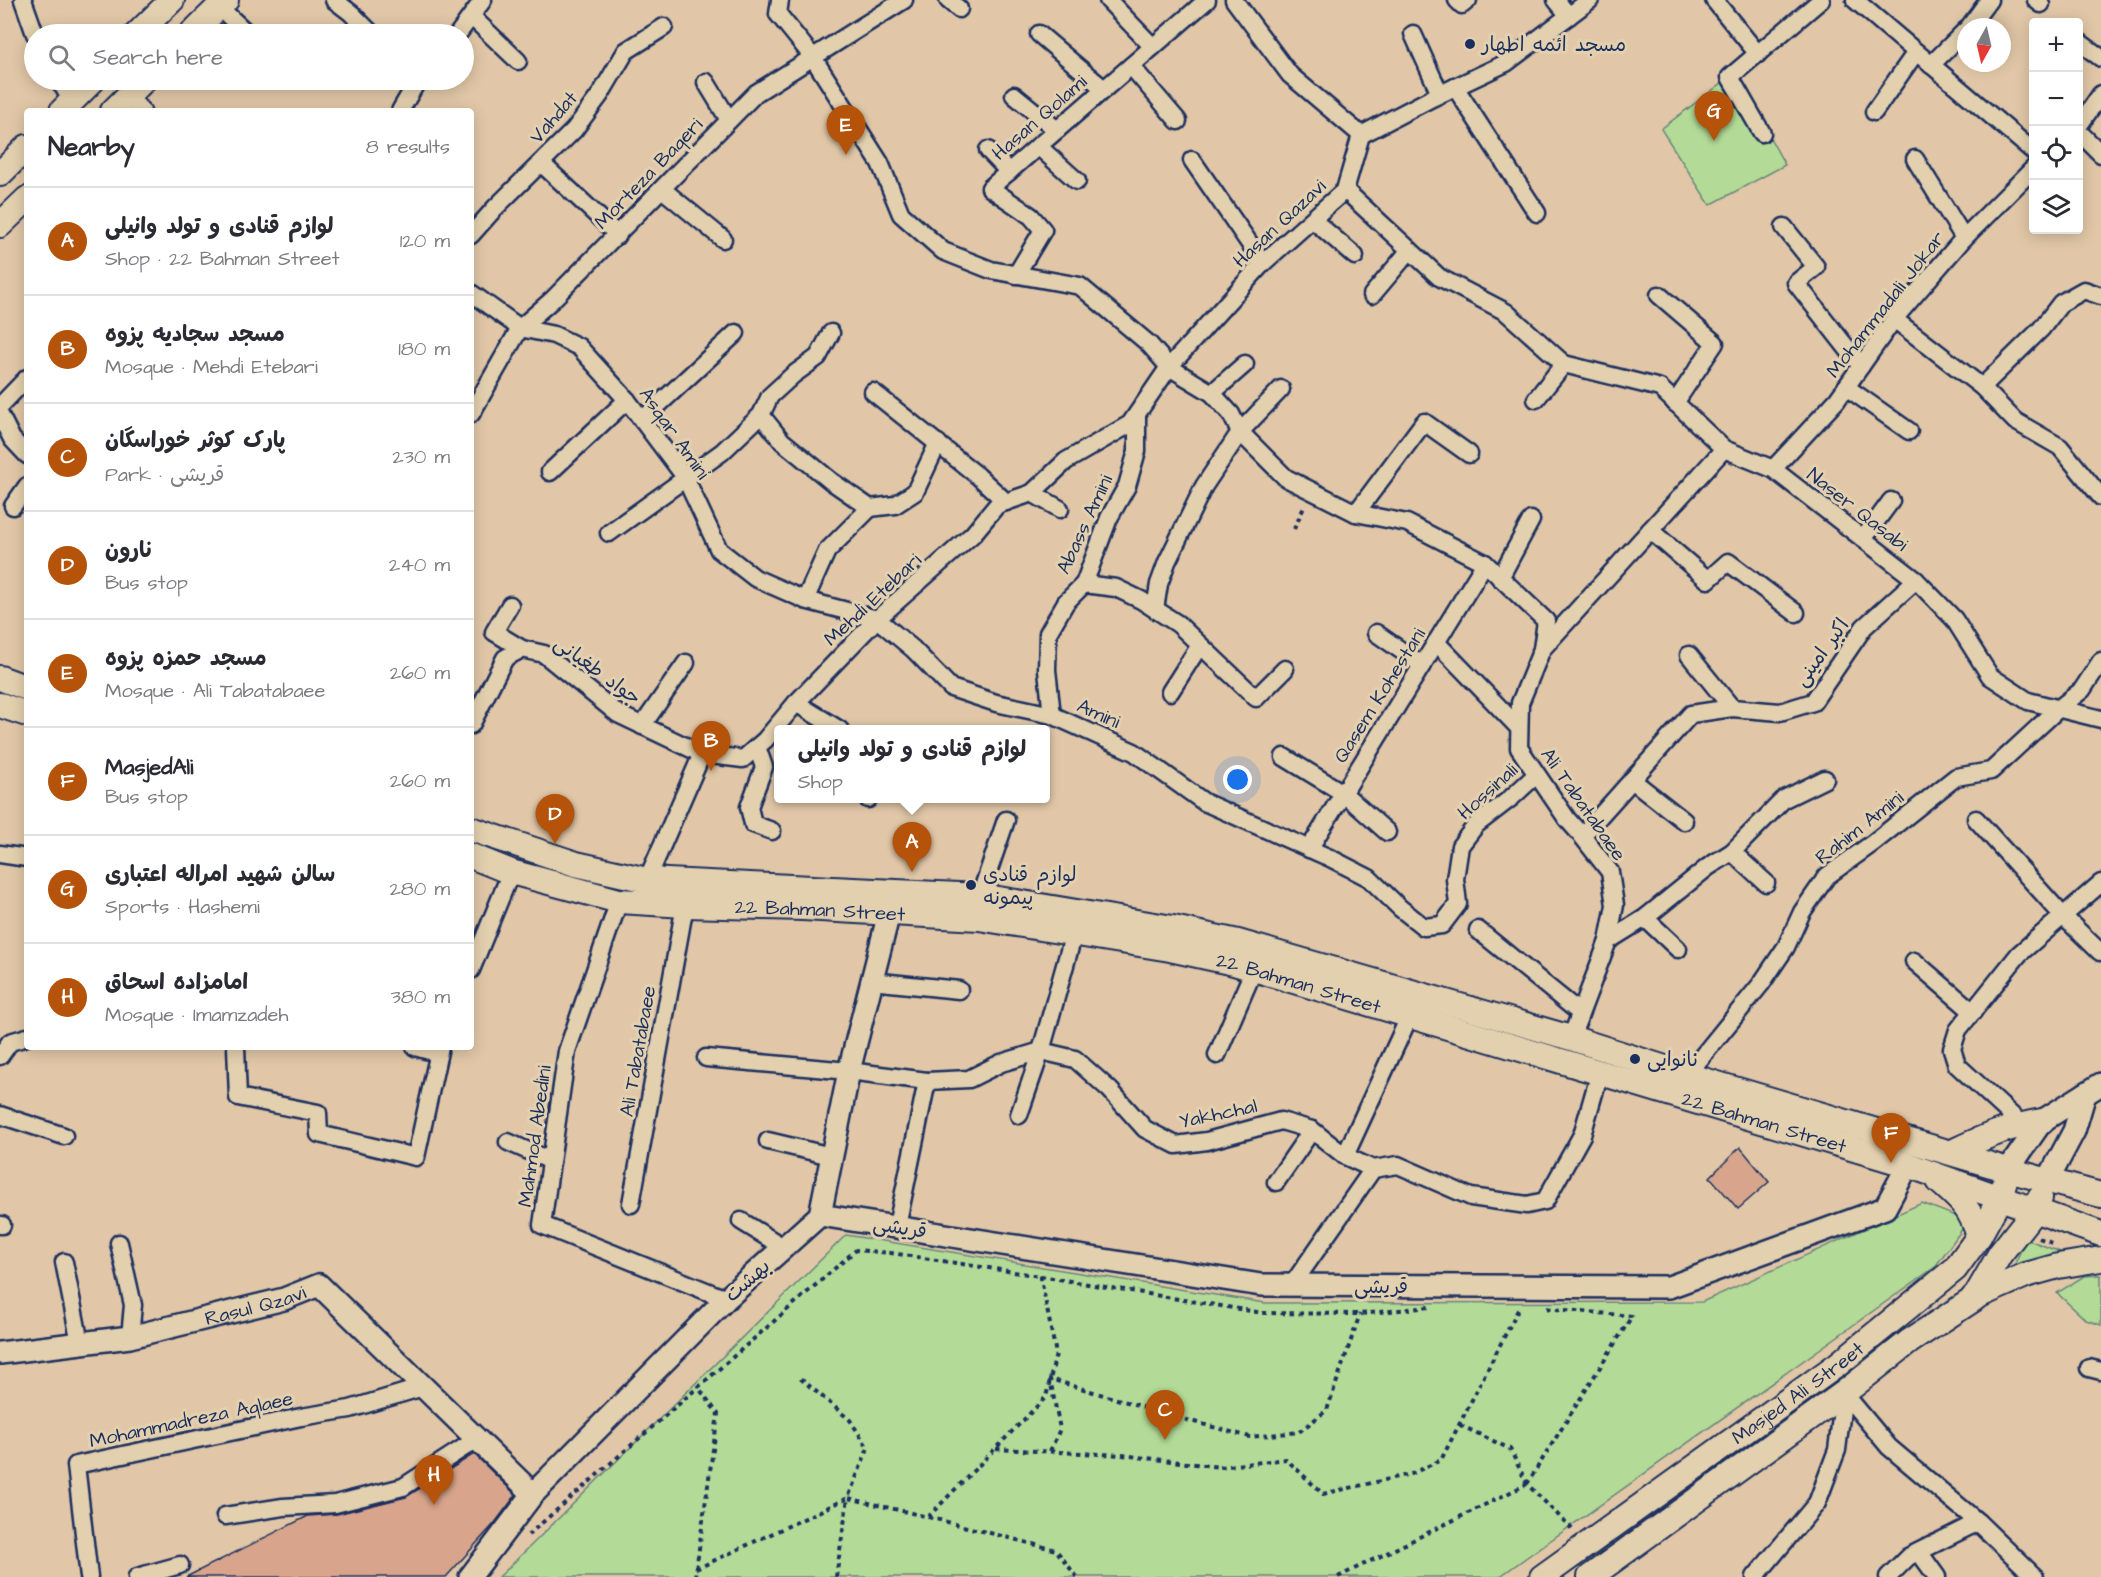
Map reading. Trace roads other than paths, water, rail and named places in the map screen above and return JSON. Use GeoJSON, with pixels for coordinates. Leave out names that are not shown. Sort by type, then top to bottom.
{"type":"FeatureCollection","features":[{"type":"Feature","properties":{"kind":"main road"},"geometry":{"type":"LineString","coordinates":[[147,24],[172,0]]}},
{"type":"Feature","properties":{"kind":"main road"},"geometry":{"type":"LineString","coordinates":[[201,24],[223,3]]}},
{"type":"Feature","properties":{"kind":"main road"},"geometry":{"type":"LineString","coordinates":[[67,106],[83,90]]}},
{"type":"Feature","properties":{"kind":"main road"},"geometry":{"type":"LineString","coordinates":[[0,174],[24,150]]}},
{"type":"Feature","properties":{"kind":"main road"},"geometry":{"type":"LineString","coordinates":[[0,225],[24,205]]}},
{"type":"Feature","properties":{"kind":"main road"},"geometry":{"type":"LineString","coordinates":[[0,678],[24,687]]}},
{"type":"Feature","properties":{"kind":"main road"},"geometry":{"type":"LineString","coordinates":[[0,705],[24,713]]}},
{"type":"Feature","properties":{"kind":"main road","name":"22 Bahman Street"},"geometry":{"type":"LineString","coordinates":[[474,830],[576,864],[647,880],[980,896],[1113,929],[1170,949],[1254,969],[1918,1168],[2101,1234]]}},
{"type":"Feature","properties":{"kind":"main road","name":"22 Bahman Street"},"geometry":{"type":"LineString","coordinates":[[474,857],[511,872],[619,901],[979,918],[1074,933],[1113,929],[1173,928],[1238,942],[1570,1038],[2008,1170],[2101,1195]]}},
{"type":"Feature","properties":{"kind":"main road"},"geometry":{"type":"LineString","coordinates":[[1953,1152],[1993,1133],[2031,1123]]}},
{"type":"Feature","properties":{"kind":"main road"},"geometry":{"type":"LineString","coordinates":[[1918,1168],[1963,1202],[1973,1217],[1980,1236]]}},
{"type":"Feature","properties":{"kind":"main road","name":"Masjed Ali Street"},"geometry":{"type":"LineString","coordinates":[[1542,1577],[1837,1365],[1955,1269],[1980,1236],[2000,1198],[2008,1170]]}},
{"type":"Feature","properties":{"kind":"main road"},"geometry":{"type":"LineString","coordinates":[[1946,1276],[1974,1299],[2000,1254],[2034,1210],[2048,1180]]}},
{"type":"Feature","properties":{"kind":"main road","name":"Masjed Ali Street"},"geometry":{"type":"LineString","coordinates":[[1590,1577],[1844,1393],[1910,1341],[1974,1299],[2026,1275],[2058,1266],[2101,1259]]}},
{"type":"Feature","properties":{"kind":"street"},"geometry":{"type":"LineString","coordinates":[[23,0],[31,24]]}},
{"type":"Feature","properties":{"kind":"street"},"geometry":{"type":"LineString","coordinates":[[334,0],[362,24]]}},
{"type":"Feature","properties":{"kind":"street"},"geometry":{"type":"LineString","coordinates":[[466,24],[483,0]]}},
{"type":"Feature","properties":{"kind":"street","name":"Ali Tabatabaee"},"geometry":{"type":"LineString","coordinates":[[780,0],[778,14],[812,56],[880,164],[901,214],[943,251],[991,270],[1080,286],[1149,344],[1169,368],[1212,393],[1231,414],[1240,432],[1286,478],[1356,513],[1407,523],[1485,563],[1546,621],[1542,649],[1520,703],[1519,748],[1567,819],[1610,872],[1615,905],[1608,940],[1570,1038]]}},
{"type":"Feature","properties":{"kind":"street","name":"Morteza Baqeri"},"geometry":{"type":"LineString","coordinates":[[474,409],[520,328],[618,235],[756,93],[904,0]]}},
{"type":"Feature","properties":{"kind":"street"},"geometry":{"type":"LineString","coordinates":[[1108,0],[1153,47]]}},
{"type":"Feature","properties":{"kind":"street","name":"Hasan Qolami"},"geometry":{"type":"LineString","coordinates":[[1016,275],[1043,230],[1031,216],[990,188],[1207,0]]}},
{"type":"Feature","properties":{"kind":"street"},"geometry":{"type":"LineString","coordinates":[[1234,0],[1290,75],[1361,135],[1447,90],[1506,63],[1590,0]]}},
{"type":"Feature","properties":{"kind":"street"},"geometry":{"type":"LineString","coordinates":[[1457,0],[1462,5],[1468,0]]}},
{"type":"Feature","properties":{"kind":"street"},"geometry":{"type":"LineString","coordinates":[[1556,0],[1569,16]]}},
{"type":"Feature","properties":{"kind":"street"},"geometry":{"type":"LineString","coordinates":[[1714,0],[1758,54]]}},
{"type":"Feature","properties":{"kind":"street"},"geometry":{"type":"LineString","coordinates":[[1762,133],[1730,76],[1821,0]]}},
{"type":"Feature","properties":{"kind":"street"},"geometry":{"type":"LineString","coordinates":[[1855,0],[2029,148]]}},
{"type":"Feature","properties":{"kind":"street"},"geometry":{"type":"LineString","coordinates":[[1976,18],[1989,0]]}},
{"type":"Feature","properties":{"kind":"street"},"geometry":{"type":"LineString","coordinates":[[223,3],[240,24]]}},
{"type":"Feature","properties":{"kind":"street"},"geometry":{"type":"LineString","coordinates":[[472,17],[518,61]]}},
{"type":"Feature","properties":{"kind":"street","name":"Vahdat"},"geometry":{"type":"LineString","coordinates":[[474,232],[574,130],[600,95],[626,51],[664,27]]}},
{"type":"Feature","properties":{"kind":"street"},"geometry":{"type":"LineString","coordinates":[[1039,34],[1104,89]]}},
{"type":"Feature","properties":{"kind":"street"},"geometry":{"type":"LineString","coordinates":[[1413,34],[1447,90],[1537,213]]}},
{"type":"Feature","properties":{"kind":"street"},"geometry":{"type":"LineString","coordinates":[[1931,65],[1957,40]]}},
{"type":"Feature","properties":{"kind":"street"},"geometry":{"type":"LineString","coordinates":[[2083,44],[2101,58]]}},
{"type":"Feature","properties":{"kind":"street"},"geometry":{"type":"LineString","coordinates":[[1874,112],[1916,52]]}},
{"type":"Feature","properties":{"kind":"street"},"geometry":{"type":"LineString","coordinates":[[1131,66],[1178,121]]}},
{"type":"Feature","properties":{"kind":"street"},"geometry":{"type":"LineString","coordinates":[[706,82],[729,120]]}},
{"type":"Feature","properties":{"kind":"street"},"geometry":{"type":"LineString","coordinates":[[62,90],[67,106]]}},
{"type":"Feature","properties":{"kind":"street"},"geometry":{"type":"LineString","coordinates":[[402,108],[410,90]]}},
{"type":"Feature","properties":{"kind":"street"},"geometry":{"type":"LineString","coordinates":[[2081,126],[2101,94]]}},
{"type":"Feature","properties":{"kind":"street"},"geometry":{"type":"LineString","coordinates":[[1014,95],[1058,130]]}},
{"type":"Feature","properties":{"kind":"street"},"geometry":{"type":"LineString","coordinates":[[2083,134],[2101,154]]}},
{"type":"Feature","properties":{"kind":"street","name":"Hasan Qazavi"},"geometry":{"type":"LineString","coordinates":[[1169,368],[1263,263],[1345,190],[1361,135]]}},
{"type":"Feature","properties":{"kind":"street"},"geometry":{"type":"LineString","coordinates":[[1038,146],[1077,181]]}},
{"type":"Feature","properties":{"kind":"street"},"geometry":{"type":"LineString","coordinates":[[988,150],[1009,172]]}},
{"type":"Feature","properties":{"kind":"street"},"geometry":{"type":"LineString","coordinates":[[1915,159],[1964,238]]}},
{"type":"Feature","properties":{"kind":"street"},"geometry":{"type":"LineString","coordinates":[[1192,160],[1263,263]]}},
{"type":"Feature","properties":{"kind":"street"},"geometry":{"type":"LineString","coordinates":[[541,163],[618,235]]}},
{"type":"Feature","properties":{"kind":"street","name":"Mohammadali Jokar"},"geometry":{"type":"LineString","coordinates":[[1773,470],[1846,387],[1894,319],[1964,238],[2029,173]]}},
{"type":"Feature","properties":{"kind":"street"},"geometry":{"type":"LineString","coordinates":[[662,189],[723,239]]}},
{"type":"Feature","properties":{"kind":"street"},"geometry":{"type":"LineString","coordinates":[[1345,190],[1439,277],[1506,312],[1564,364],[1536,399]]}},
{"type":"Feature","properties":{"kind":"street"},"geometry":{"type":"LineString","coordinates":[[1313,220],[1355,256]]}},
{"type":"Feature","properties":{"kind":"street"},"geometry":{"type":"LineString","coordinates":[[1784,228],[1816,267],[1796,283],[1861,366]]}},
{"type":"Feature","properties":{"kind":"street"},"geometry":{"type":"LineString","coordinates":[[1372,294],[1410,250]]}},
{"type":"Feature","properties":{"kind":"street"},"geometry":{"type":"LineString","coordinates":[[1982,387],[2041,329],[2061,303],[2084,290],[2101,296]]}},
{"type":"Feature","properties":{"kind":"street"},"geometry":{"type":"LineString","coordinates":[[474,295],[520,328]]}},
{"type":"Feature","properties":{"kind":"street"},"geometry":{"type":"LineString","coordinates":[[1659,295],[1715,343],[1675,403]]}},
{"type":"Feature","properties":{"kind":"street"},"geometry":{"type":"LineString","coordinates":[[1894,319],[1982,387],[2015,421],[2060,447],[2101,497]]}},
{"type":"Feature","properties":{"kind":"street","name":"Asqar Amini"},"geometry":{"type":"LineString","coordinates":[[520,328],[554,334],[579,347],[627,400],[686,477],[719,550],[756,578],[805,600],[877,619]]}},
{"type":"Feature","properties":{"kind":"street"},"geometry":{"type":"LineString","coordinates":[[642,420],[736,333]]}},
{"type":"Feature","properties":{"kind":"street"},"geometry":{"type":"LineString","coordinates":[[609,532],[722,452],[761,415],[770,396],[818,357],[831,333]]}},
{"type":"Feature","properties":{"kind":"street"},"geometry":{"type":"LineString","coordinates":[[1212,393],[1245,364]]}},
{"type":"Feature","properties":{"kind":"street","name":"Naser Qasabi"},"geometry":{"type":"LineString","coordinates":[[1564,364],[1659,388],[1724,449],[1773,470],[1916,580],[1954,620],[1990,676],[2028,701],[2101,719]]}},
{"type":"Feature","properties":{"kind":"street","name":"Mehdi Etebari"},"geometry":{"type":"LineString","coordinates":[[778,725],[877,619],[973,534],[997,505],[1032,493],[1066,461],[1130,424],[1169,368]]}},
{"type":"Feature","properties":{"kind":"street"},"geometry":{"type":"LineString","coordinates":[[0,406],[24,381]]}},
{"type":"Feature","properties":{"kind":"street"},"geometry":{"type":"LineString","coordinates":[[1846,387],[1909,431]]}},
{"type":"Feature","properties":{"kind":"street"},"geometry":{"type":"LineString","coordinates":[[1155,609],[1159,584],[1167,562],[1204,486],[1240,432],[1281,389]]}},
{"type":"Feature","properties":{"kind":"street"},"geometry":{"type":"LineString","coordinates":[[873,392],[978,476],[1006,502]]}},
{"type":"Feature","properties":{"kind":"street"},"geometry":{"type":"LineString","coordinates":[[550,472],[627,400]]}},
{"type":"Feature","properties":{"kind":"street"},"geometry":{"type":"LineString","coordinates":[[761,415],[782,441],[831,481],[870,508]]}},
{"type":"Feature","properties":{"kind":"street","name":"Abass Amini"},"geometry":{"type":"LineString","coordinates":[[1052,715],[1047,670],[1048,633],[1066,602],[1084,584],[1109,518],[1127,486],[1137,451],[1137,415]]}},
{"type":"Feature","properties":{"kind":"street"},"geometry":{"type":"LineString","coordinates":[[0,416],[12,439],[24,451]]}},
{"type":"Feature","properties":{"kind":"street"},"geometry":{"type":"LineString","coordinates":[[1356,513],[1424,422],[1469,454]]}},
{"type":"Feature","properties":{"kind":"street"},"geometry":{"type":"LineString","coordinates":[[805,600],[827,551],[870,508],[896,505],[915,492],[938,443]]}},
{"type":"Feature","properties":{"kind":"street"},"geometry":{"type":"LineString","coordinates":[[1542,649],[1724,449]]}},
{"type":"Feature","properties":{"kind":"street"},"geometry":{"type":"LineString","coordinates":[[12,506],[24,490]]}},
{"type":"Feature","properties":{"kind":"street"},"geometry":{"type":"LineString","coordinates":[[1032,493],[1060,509]]}},
{"type":"Feature","properties":{"kind":"street"},"geometry":{"type":"LineString","coordinates":[[1863,539],[1891,501]]}},
{"type":"Feature","properties":{"kind":"street"},"geometry":{"type":"LineString","coordinates":[[1500,578],[1531,520]]}},
{"type":"Feature","properties":{"kind":"street"},"geometry":{"type":"LineString","coordinates":[[1650,530],[1708,580],[1728,562],[1796,612]]}},
{"type":"Feature","properties":{"kind":"street","name":"Qasem Kohestani"},"geometry":{"type":"LineString","coordinates":[[1309,849],[1485,563]]}},
{"type":"Feature","properties":{"kind":"street","name":"اکبر امینی"},"geometry":{"type":"LineString","coordinates":[[1582,836],[1691,714],[1732,708],[1780,712],[1812,702],[1864,627],[1916,580]]}},
{"type":"Feature","properties":{"kind":"street"},"geometry":{"type":"LineString","coordinates":[[1084,584],[1116,588],[1178,624],[1256,698],[1286,669]]}},
{"type":"Feature","properties":{"kind":"street"},"geometry":{"type":"LineString","coordinates":[[510,605],[494,632],[522,649]]}},
{"type":"Feature","properties":{"kind":"street","name":"Amini"},"geometry":{"type":"LineString","coordinates":[[877,619],[913,649],[951,688],[996,703],[1052,715],[1134,752],[1204,802],[1309,849]]}},
{"type":"Feature","properties":{"kind":"street"},"geometry":{"type":"LineString","coordinates":[[1376,633],[1422,665]]}},
{"type":"Feature","properties":{"kind":"street"},"geometry":{"type":"LineString","coordinates":[[1436,642],[1519,728]]}},
{"type":"Feature","properties":{"kind":"street"},"geometry":{"type":"LineString","coordinates":[[1170,692],[1200,645]]}},
{"type":"Feature","properties":{"kind":"street","name":"جواد طغیانی"},"geometry":{"type":"LineString","coordinates":[[474,719],[505,658],[522,649],[544,654],[618,714],[702,754]]}},
{"type":"Feature","properties":{"kind":"street"},"geometry":{"type":"LineString","coordinates":[[1689,655],[1732,708]]}},
{"type":"Feature","properties":{"kind":"street","name":"Rahim Amini"},"geometry":{"type":"LineString","coordinates":[[1687,1075],[1761,984],[1786,947],[1802,912],[1827,876],[1873,843],[1956,777],[1991,771],[2082,690],[2101,661]]}},
{"type":"Feature","properties":{"kind":"street"},"geometry":{"type":"LineString","coordinates":[[642,726],[686,663]]}},
{"type":"Feature","properties":{"kind":"street"},"geometry":{"type":"LineString","coordinates":[[796,703],[833,725]]}},
{"type":"Feature","properties":{"kind":"street","name":"Mehdi Etebari"},"geometry":{"type":"LineString","coordinates":[[702,754],[743,759],[774,729]]}},
{"type":"Feature","properties":{"kind":"street"},"geometry":{"type":"LineString","coordinates":[[757,747],[764,767],[749,807],[753,824],[772,831]]}},
{"type":"Feature","properties":{"kind":"street"},"geometry":{"type":"LineString","coordinates":[[647,880],[702,754]]}},
{"type":"Feature","properties":{"kind":"street"},"geometry":{"type":"LineString","coordinates":[[1284,757],[1343,793],[1387,832]]}},
{"type":"Feature","properties":{"kind":"street","name":"Hossinali"},"geometry":{"type":"LineString","coordinates":[[1309,849],[1369,878],[1424,927],[1442,925],[1458,904],[1455,879],[1460,846],[1476,825],[1511,798],[1536,774]]}},
{"type":"Feature","properties":{"kind":"street"},"geometry":{"type":"LineString","coordinates":[[1608,940],[1645,918],[1708,867],[1732,852],[1784,799],[1825,779]]}},
{"type":"Feature","properties":{"kind":"street"},"geometry":{"type":"LineString","coordinates":[[1632,780],[1684,821]]}},
{"type":"Feature","properties":{"kind":"street"},"geometry":{"type":"LineString","coordinates":[[1976,819],[2063,916],[2100,952]]}},
{"type":"Feature","properties":{"kind":"street"},"geometry":{"type":"LineString","coordinates":[[980,896],[1006,820]]}},
{"type":"Feature","properties":{"kind":"street"},"geometry":{"type":"LineString","coordinates":[[1732,852],[1766,883]]}},
{"type":"Feature","properties":{"kind":"street"},"geometry":{"type":"LineString","coordinates":[[0,854],[24,858]]}},
{"type":"Feature","properties":{"kind":"street"},"geometry":{"type":"LineString","coordinates":[[474,963],[511,872]]}},
{"type":"Feature","properties":{"kind":"street"},"geometry":{"type":"LineString","coordinates":[[2031,1123],[1957,1065],[1952,1049],[1959,1030],[2019,954],[2101,883]]}},
{"type":"Feature","properties":{"kind":"street","name":"Mahmod Abedini"},"geometry":{"type":"LineString","coordinates":[[619,901],[567,1051],[542,1225],[726,1299]]}},
{"type":"Feature","properties":{"kind":"street","name":"Ali Tabatabaee"},"geometry":{"type":"LineString","coordinates":[[630,1204],[685,905]]}},
{"type":"Feature","properties":{"kind":"street"},"geometry":{"type":"LineString","coordinates":[[820,1215],[849,1071],[889,913]]}},
{"type":"Feature","properties":{"kind":"street"},"geometry":{"type":"LineString","coordinates":[[1645,918],[1678,949]]}},
{"type":"Feature","properties":{"kind":"street"},"geometry":{"type":"LineString","coordinates":[[1478,930],[1580,1013]]}},
{"type":"Feature","properties":{"kind":"street"},"geometry":{"type":"LineString","coordinates":[[1019,1115],[1041,1051],[1074,933]]}},
{"type":"Feature","properties":{"kind":"street"},"geometry":{"type":"LineString","coordinates":[[1914,961],[1973,1012]]}},
{"type":"Feature","properties":{"kind":"street"},"geometry":{"type":"LineString","coordinates":[[1217,1055],[1254,969]]}},
{"type":"Feature","properties":{"kind":"street"},"geometry":{"type":"LineString","coordinates":[[871,981],[959,990]]}},
{"type":"Feature","properties":{"kind":"street"},"geometry":{"type":"LineString","coordinates":[[1345,1156],[1410,1015]]}},
{"type":"Feature","properties":{"kind":"street"},"geometry":{"type":"LineString","coordinates":[[0,1056],[5,1042],[24,1038]]}},
{"type":"Feature","properties":{"kind":"street"},"geometry":{"type":"LineString","coordinates":[[236,1050],[238,1097],[318,1113],[319,1134],[416,1157],[439,1050]]}},
{"type":"Feature","properties":{"kind":"street","name":"Yakhchal"},"geometry":{"type":"LineString","coordinates":[[706,1058],[849,1071],[927,1081],[969,1079],[1001,1063],[1041,1051],[1075,1059],[1110,1089],[1145,1129],[1176,1144],[1207,1141],[1281,1121],[1312,1130],[1345,1156],[1373,1169],[1398,1165],[1471,1197],[1527,1205],[1545,1201],[1582,1135],[1600,1072]]}},
{"type":"Feature","properties":{"kind":"street"},"geometry":{"type":"LineString","coordinates":[[897,1226],[927,1081]]}},
{"type":"Feature","properties":{"kind":"street"},"geometry":{"type":"LineString","coordinates":[[2008,1170],[2031,1123],[2093,1089]]}},
{"type":"Feature","properties":{"kind":"street"},"geometry":{"type":"LineString","coordinates":[[2048,1180],[2093,1089]]}},
{"type":"Feature","properties":{"kind":"street"},"geometry":{"type":"LineString","coordinates":[[0,1114],[64,1136]]}},
{"type":"Feature","properties":{"kind":"street"},"geometry":{"type":"LineString","coordinates":[[1276,1182],[1312,1130]]}},
{"type":"Feature","properties":{"kind":"street"},"geometry":{"type":"LineString","coordinates":[[768,1141],[831,1156]]}},
{"type":"Feature","properties":{"kind":"street"},"geometry":{"type":"LineString","coordinates":[[508,1142],[551,1161]]}},
{"type":"Feature","properties":{"kind":"street","name":"قریشی"},"geometry":{"type":"LineString","coordinates":[[820,1215],[1034,1247],[1261,1285],[1669,1287],[1885,1208],[1918,1168]]}},
{"type":"Feature","properties":{"kind":"street"},"geometry":{"type":"LineString","coordinates":[[1292,1285],[1373,1169]]}},
{"type":"Feature","properties":{"kind":"street","name":"بهشت"},"geometry":{"type":"LineString","coordinates":[[470,1577],[533,1494],[726,1299],[820,1215]]}},
{"type":"Feature","properties":{"kind":"street"},"geometry":{"type":"LineString","coordinates":[[741,1221],[783,1247]]}},
{"type":"Feature","properties":{"kind":"street"},"geometry":{"type":"LineString","coordinates":[[119,1243],[133,1305],[130,1337]]}},
{"type":"Feature","properties":{"kind":"street"},"geometry":{"type":"LineString","coordinates":[[64,1262],[80,1343]]}},
{"type":"Feature","properties":{"kind":"street","name":"Rasul Qzavi"},"geometry":{"type":"LineString","coordinates":[[0,1353],[130,1337],[284,1299],[319,1285],[533,1494]]}},
{"type":"Feature","properties":{"kind":"street","name":"Mohammadreza Aqlaee"},"geometry":{"type":"LineString","coordinates":[[89,1577],[76,1465],[301,1417],[350,1409],[423,1387]]}},
{"type":"Feature","properties":{"kind":"street"},"geometry":{"type":"LineString","coordinates":[[1844,1393],[1889,1447],[1978,1522],[2035,1577]]}},
{"type":"Feature","properties":{"kind":"street"},"geometry":{"type":"LineString","coordinates":[[1755,1577],[1817,1503],[1837,1450],[1844,1393]]}},
{"type":"Feature","properties":{"kind":"street"},"geometry":{"type":"LineString","coordinates":[[225,1516],[284,1507],[335,1504],[403,1487],[477,1439]]}},
{"type":"Feature","properties":{"kind":"street"},"geometry":{"type":"LineString","coordinates":[[1888,1577],[1908,1557],[1978,1522]]}},
{"type":"Feature","properties":{"kind":"street"},"geometry":{"type":"LineString","coordinates":[[1919,1552],[1937,1577]]}},
{"type":"Feature","properties":{"kind":"street"},"geometry":{"type":"LineString","coordinates":[[137,1577],[180,1565]]}},
{"type":"Feature","properties":{"kind":"place","name":"مسجد ائمه اطهار"},"geometry":{"type":"Point","coordinates":[1470,44]}},
{"type":"Feature","properties":{"kind":"place","name":"سالن شهید امراله اعتباری"},"geometry":{"type":"Point","coordinates":[1714,141]}},
{"type":"Feature","properties":{"kind":"place","name":"مسجد حمزه پزوه"},"geometry":{"type":"Point","coordinates":[846,155]}},
{"type":"Feature","properties":{"kind":"place","name":"مسجد سجادیه پزوه"},"geometry":{"type":"Point","coordinates":[711,771]}},
{"type":"Feature","properties":{"kind":"place","name":"نارون"},"geometry":{"type":"Point","coordinates":[555,844]}},
{"type":"Feature","properties":{"kind":"place","name":"لوازم قنادی و تولد وانیلی"},"geometry":{"type":"Point","coordinates":[912,872]}},
{"type":"Feature","properties":{"kind":"place","name":"لوازم قنادی پیمونه"},"geometry":{"type":"Point","coordinates":[971,885]}},
{"type":"Feature","properties":{"kind":"place","name":"نانوایی"},"geometry":{"type":"Point","coordinates":[1635,1059]}},
{"type":"Feature","properties":{"kind":"place","name":"MasjedAli"},"geometry":{"type":"Point","coordinates":[1891,1163]}},
{"type":"Feature","properties":{"kind":"place","name":"پارک کوثر خوراسگان"},"geometry":{"type":"Point","coordinates":[1165,1440]}},
{"type":"Feature","properties":{"kind":"place","name":"امامزاده اسحاق"},"geometry":{"type":"Point","coordinates":[434,1505]}}]}
